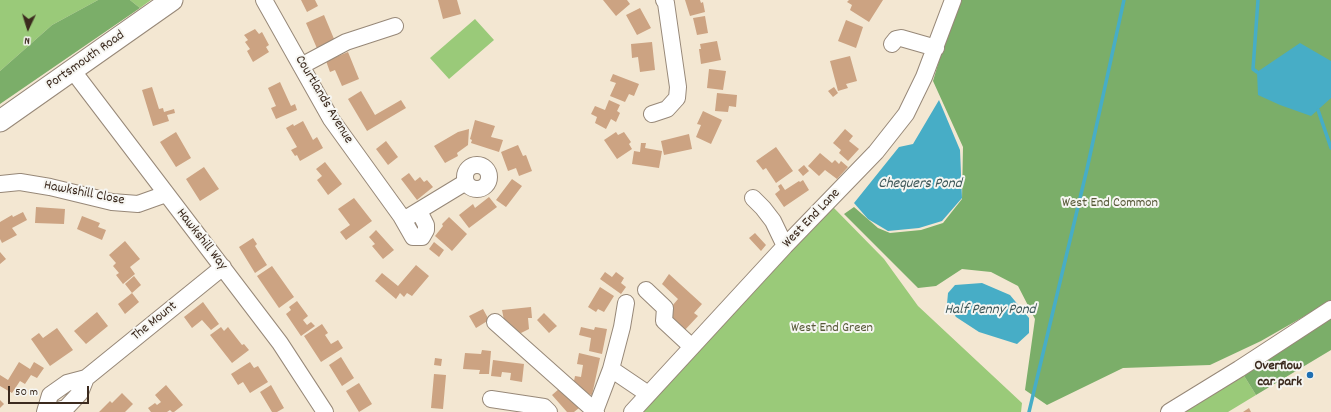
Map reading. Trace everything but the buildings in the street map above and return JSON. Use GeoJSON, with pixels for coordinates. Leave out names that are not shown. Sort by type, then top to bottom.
{"type":"FeatureCollection","features":[{"type":"Feature","properties":{"kind":"main road","name":"Portsmouth Road"},"geometry":{"type":"LineString","coordinates":[[0,121],[72,71],[161,3]]}},
{"type":"Feature","properties":{"kind":"street","name":"Courtlands Avenue"},"geometry":{"type":"LineString","coordinates":[[264,0],[331,119],[401,216],[413,237],[422,237],[426,230],[426,225],[419,211]]}},
{"type":"Feature","properties":{"kind":"street"},"geometry":{"type":"LineString","coordinates":[[652,114],[667,108],[677,98],[678,87],[666,3],[664,0]]}},
{"type":"Feature","properties":{"kind":"street","name":"West End Lane"},"geometry":{"type":"LineString","coordinates":[[632,412],[785,246],[876,152],[906,114],[936,48],[953,0]]}},
{"type":"Feature","properties":{"kind":"street"},"geometry":{"type":"LineString","coordinates":[[301,66],[346,42],[395,26]]}},
{"type":"Feature","properties":{"kind":"street"},"geometry":{"type":"LineString","coordinates":[[892,44],[896,39],[901,38],[936,48]]}},
{"type":"Feature","properties":{"kind":"street","name":"Hawkshill Way"},"geometry":{"type":"LineString","coordinates":[[72,71],[280,343],[325,412]]}},
{"type":"Feature","properties":{"kind":"street","name":"Hawkshill Close"},"geometry":{"type":"LineString","coordinates":[[0,184],[20,182],[50,187],[112,202],[138,204],[166,194]]}},
{"type":"Feature","properties":{"kind":"street"},"geometry":{"type":"LineString","coordinates":[[401,216],[410,216],[466,182]]}},
{"type":"Feature","properties":{"kind":"street"},"geometry":{"type":"LineString","coordinates":[[753,198],[773,221],[785,246]]}},
{"type":"Feature","properties":{"kind":"street","name":"The Mount"},"geometry":{"type":"LineString","coordinates":[[45,412],[50,395],[67,383],[86,378],[223,267]]}},
{"type":"Feature","properties":{"kind":"street"},"geometry":{"type":"LineString","coordinates":[[646,290],[665,308],[664,320],[692,347]]}},
{"type":"Feature","properties":{"kind":"street"},"geometry":{"type":"LineString","coordinates":[[495,322],[596,412],[612,369],[626,303]]}},
{"type":"Feature","properties":{"kind":"street"},"geometry":{"type":"LineString","coordinates":[[1169,412],[1239,369],[1331,309]]}},
{"type":"Feature","properties":{"kind":"street"},"geometry":{"type":"LineString","coordinates":[[612,369],[648,394]]}},
{"type":"Feature","properties":{"kind":"street","name":"The Mount"},"geometry":{"type":"LineString","coordinates":[[49,412],[66,408],[80,393],[86,378]]}},
{"type":"Feature","properties":{"kind":"street"},"geometry":{"type":"LineString","coordinates":[[491,399],[544,407],[549,412]]}},
{"type":"Feature","properties":{"kind":"green space"},"geometry":{"type":"Polygon","coordinates":[[[0,0],[98,0],[52,25],[0,71],[0,0]]]}},
{"type":"Feature","properties":{"kind":"green space"},"geometry":{"type":"Polygon","coordinates":[[[98,0],[130,0],[140,8],[0,104],[0,71],[52,25],[98,0]]]}},
{"type":"Feature","properties":{"kind":"green space"},"geometry":{"type":"Polygon","coordinates":[[[130,0],[151,0],[140,8],[130,0]]]}},
{"type":"Feature","properties":{"kind":"green space","name":"West End Common"},"geometry":{"type":"Polygon","coordinates":[[[957,0],[1331,0],[1331,301],[1261,341],[1210,365],[1123,368],[1047,405],[1025,390],[1035,319],[1018,286],[991,272],[962,269],[936,286],[918,288],[844,214],[854,207],[878,228],[890,233],[921,230],[943,223],[962,199],[963,147],[933,81],[957,0]]]}},
{"type":"Feature","properties":{"kind":"green space"},"geometry":{"type":"Polygon","coordinates":[[[475,19],[494,40],[449,79],[430,58],[475,19]]]}},
{"type":"Feature","properties":{"kind":"green space","name":"West End Green"},"geometry":{"type":"Polygon","coordinates":[[[832,206],[884,259],[918,306],[1022,403],[1021,412],[642,412],[832,206]]]}},
{"type":"Feature","properties":{"kind":"green space"},"geometry":{"type":"Polygon","coordinates":[[[1331,315],[1331,350],[1256,395],[1241,371],[1331,315]]]}},
{"type":"Feature","properties":{"kind":"green space"},"geometry":{"type":"Polygon","coordinates":[[[1241,371],[1256,395],[1228,412],[1173,412],[1241,371]]]}},
{"type":"Feature","properties":{"kind":"water"},"geometry":{"type":"Polygon","coordinates":[[[1300,43],[1331,61],[1331,98],[1311,116],[1258,95],[1257,72],[1300,43]]]}},
{"type":"Feature","properties":{"kind":"water","name":"Chequers Pond"},"geometry":{"type":"Polygon","coordinates":[[[939,100],[960,150],[962,198],[942,221],[919,228],[888,231],[868,219],[854,203],[899,147],[913,144],[939,100]]]}},
{"type":"Feature","properties":{"kind":"water","name":"Half Penny Pond"},"geometry":{"type":"Polygon","coordinates":[[[982,283],[1010,295],[1029,318],[1029,333],[1017,344],[979,332],[956,317],[947,304],[948,293],[955,285],[982,283]]]}},
{"type":"Feature","properties":{"kind":"waterway"},"geometry":{"type":"LineString","coordinates":[[1029,412],[1087,169],[1124,0]]}},
{"type":"Feature","properties":{"kind":"waterway"},"geometry":{"type":"LineString","coordinates":[[1257,72],[1253,69],[1258,0]]}},
{"type":"Feature","properties":{"kind":"waterway"},"geometry":{"type":"LineString","coordinates":[[1318,110],[1331,148]]}},
{"type":"Feature","properties":{"kind":"place","name":"Overflow car park"},"geometry":{"type":"Point","coordinates":[1310,375]}}]}
